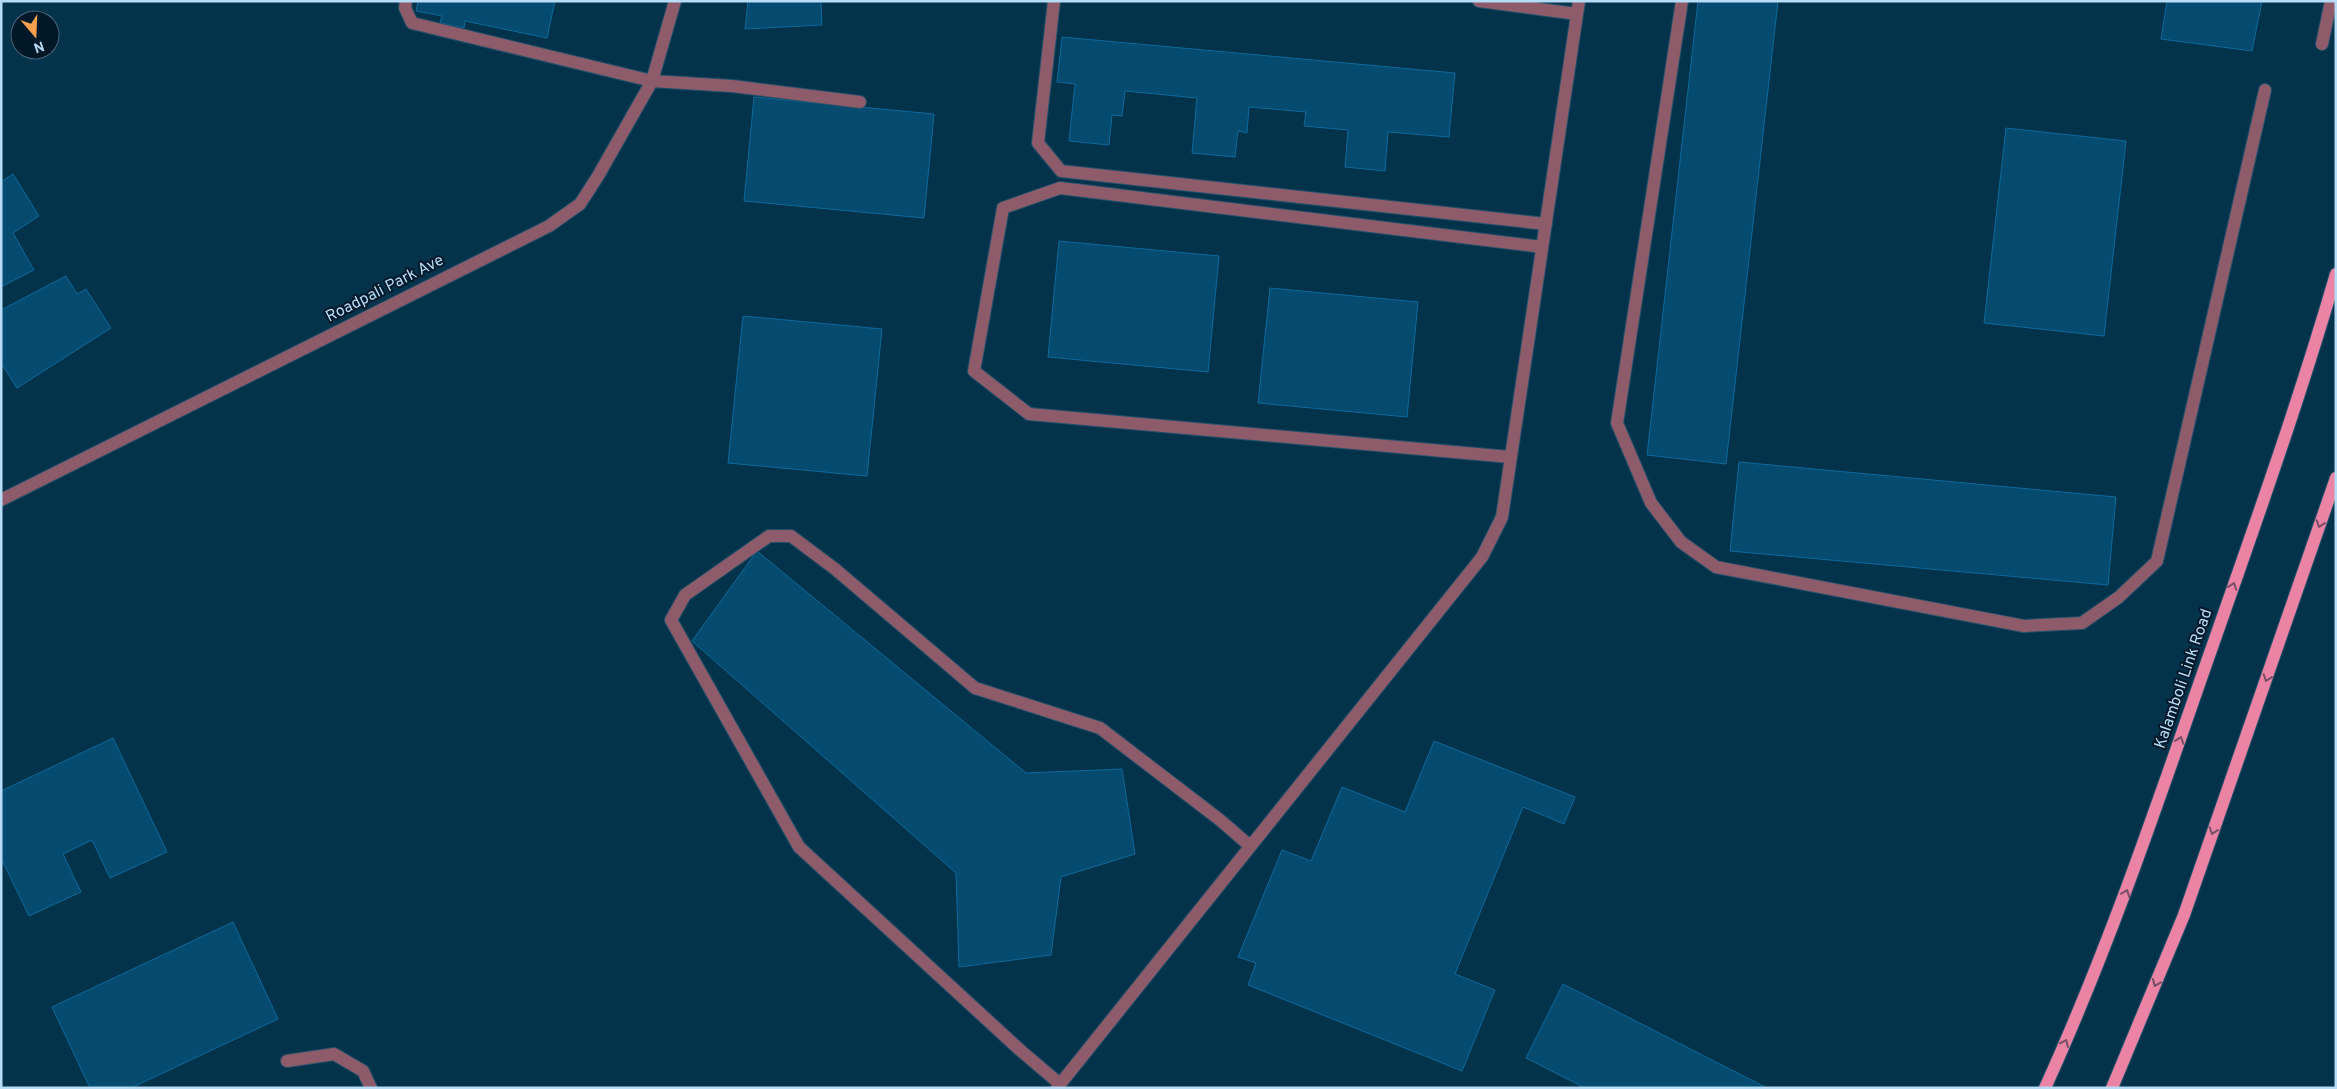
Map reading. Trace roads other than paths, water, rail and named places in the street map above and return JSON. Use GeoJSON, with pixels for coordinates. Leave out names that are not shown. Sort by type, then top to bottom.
{"type":"FeatureCollection","features":[{"type":"Feature","properties":{"kind":"main road","name":"Kalamboli Link Road"},"geometry":{"type":"LineString","coordinates":[[2045,1088],[2070,1034],[2126,894],[2278,457],[2336,274]]}},
{"type":"Feature","properties":{"kind":"main road"},"geometry":{"type":"LineString","coordinates":[[2112,1088],[2184,915],[2336,478]]}},
{"type":"Feature","properties":{"kind":"street"},"geometry":{"type":"LineString","coordinates":[[406,1],[405,8],[412,23],[652,81],[732,86],[860,102]]}},
{"type":"Feature","properties":{"kind":"street","name":"Roadpali Park Ave"},"geometry":{"type":"LineString","coordinates":[[1,500],[549,226],[580,204],[652,81],[675,1]]}},
{"type":"Feature","properties":{"kind":"street"},"geometry":{"type":"LineString","coordinates":[[1054,1],[1038,143],[1061,171],[1546,224]]}},
{"type":"Feature","properties":{"kind":"street"},"geometry":{"type":"LineString","coordinates":[[1250,846],[1220,820],[1100,728],[975,688],[835,569],[791,536],[769,536],[685,595],[671,620],[799,847],[1059,1086],[1482,557],[1502,517],[1578,8],[1480,1]]}},
{"type":"Feature","properties":{"kind":"street"},"geometry":{"type":"LineString","coordinates":[[1682,1],[1617,423],[1650,504],[1681,542],[1716,567],[2024,626],[2082,623],[2119,597],[2157,561],[2266,90]]}},
{"type":"Feature","properties":{"kind":"street"},"geometry":{"type":"LineString","coordinates":[[2322,44],[2331,1]]}},
{"type":"Feature","properties":{"kind":"street"},"geometry":{"type":"LineString","coordinates":[[1510,457],[1029,414],[974,371],[1003,208],[1060,188],[1542,247]]}},
{"type":"Feature","properties":{"kind":"street"},"geometry":{"type":"LineString","coordinates":[[287,1061],[334,1054],[363,1071],[371,1088]]}}]}
